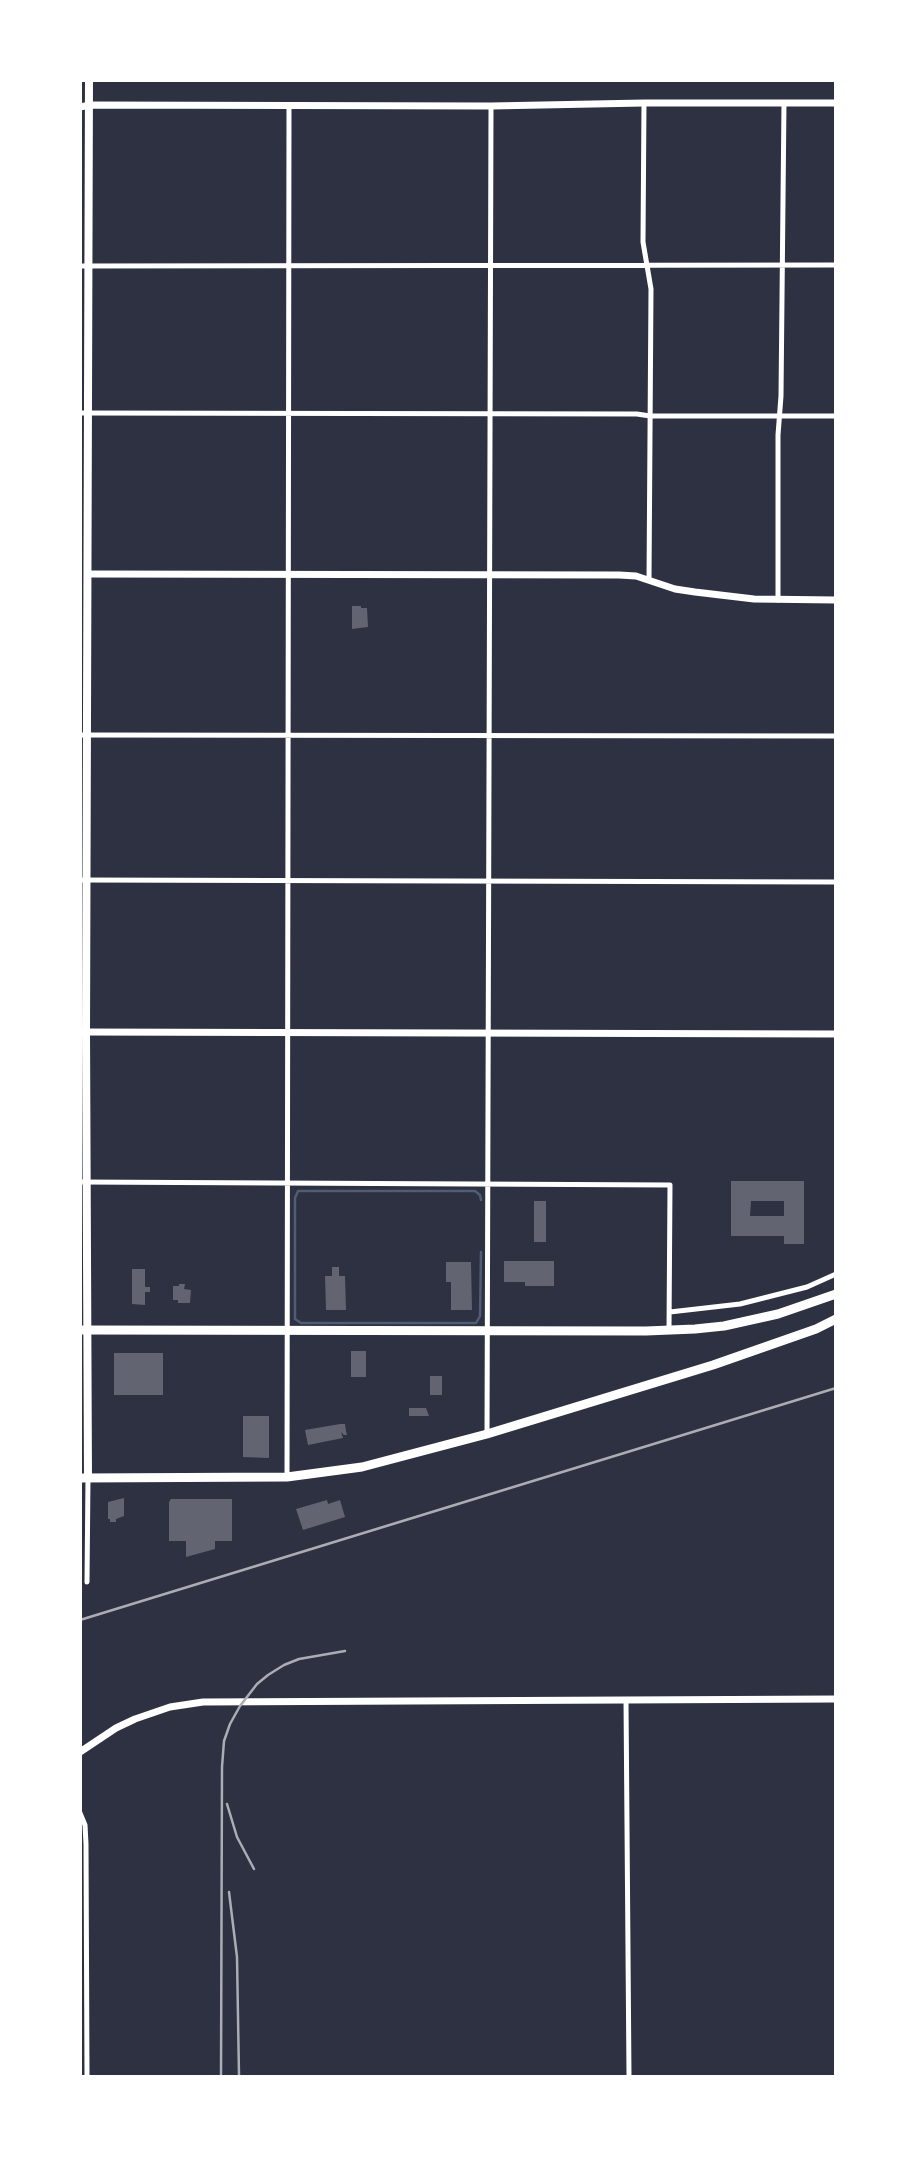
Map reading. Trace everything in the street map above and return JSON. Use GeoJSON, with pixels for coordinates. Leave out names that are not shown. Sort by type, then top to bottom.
{"type":"FeatureCollection","features":[{"type":"Feature","properties":{"kind":"main road"},"geometry":{"type":"LineString","coordinates":[[89,80],[84,105],[84,1478],[287,1477],[362,1467],[487,1434],[724,1362],[816,1329],[835,1319]]}},
{"type":"Feature","properties":{"kind":"main road"},"geometry":{"type":"LineString","coordinates":[[83,1330],[669,1330],[715,1327],[752,1320],[835,1294]]}},
{"type":"Feature","properties":{"kind":"street"},"geometry":{"type":"LineString","coordinates":[[644,103],[643,242],[651,289],[649,580]]}},
{"type":"Feature","properties":{"kind":"street"},"geometry":{"type":"LineString","coordinates":[[778,600],[784,103]]}},
{"type":"Feature","properties":{"kind":"street"},"geometry":{"type":"LineString","coordinates":[[84,105],[835,103]]}},
{"type":"Feature","properties":{"kind":"street"},"geometry":{"type":"LineString","coordinates":[[287,1477],[289,106]]}},
{"type":"Feature","properties":{"kind":"street"},"geometry":{"type":"LineString","coordinates":[[487,1434],[491,106]]}},
{"type":"Feature","properties":{"kind":"street"},"geometry":{"type":"LineString","coordinates":[[85,266],[835,265]]}},
{"type":"Feature","properties":{"kind":"street"},"geometry":{"type":"LineString","coordinates":[[85,413],[835,416]]}},
{"type":"Feature","properties":{"kind":"street"},"geometry":{"type":"LineString","coordinates":[[84,574],[620,575],[636,576],[695,593],[754,599],[835,600]]}},
{"type":"Feature","properties":{"kind":"street"},"geometry":{"type":"LineString","coordinates":[[83,735],[835,736]]}},
{"type":"Feature","properties":{"kind":"street"},"geometry":{"type":"LineString","coordinates":[[84,880],[835,882]]}},
{"type":"Feature","properties":{"kind":"street"},"geometry":{"type":"LineString","coordinates":[[83,1032],[835,1034]]}},
{"type":"Feature","properties":{"kind":"street"},"geometry":{"type":"LineString","coordinates":[[83,1182],[670,1185],[669,1330]]}},
{"type":"Feature","properties":{"kind":"street"},"geometry":{"type":"LineString","coordinates":[[670,1312],[751,1301],[807,1287],[835,1274]]}},
{"type":"Feature","properties":{"kind":"street"},"geometry":{"type":"LineString","coordinates":[[84,1478],[87,1582]]}},
{"type":"Feature","properties":{"kind":"street"},"geometry":{"type":"LineString","coordinates":[[80,1752],[135,1719],[170,1707],[202,1702],[835,1699]]}},
{"type":"Feature","properties":{"kind":"street"},"geometry":{"type":"LineString","coordinates":[[626,1700],[629,2077]]}},
{"type":"Feature","properties":{"kind":"street"},"geometry":{"type":"LineString","coordinates":[[80,1812],[85,1825],[86,1844],[87,2077]]}},
{"type":"Feature","properties":{"kind":"building"},"geometry":{"type":"Polygon","coordinates":[[[352,606],[367,608],[368,627],[352,629],[352,606]]]}},
{"type":"Feature","properties":{"kind":"building"},"geometry":{"type":"Polygon","coordinates":[[[731,1181],[804,1181],[804,1244],[784,1244],[784,1236],[731,1236],[731,1181]],[[751,1201],[750,1216],[784,1216],[784,1201],[751,1201]]]}},
{"type":"Feature","properties":{"kind":"building"},"geometry":{"type":"Polygon","coordinates":[[[534,1201],[546,1201],[546,1242],[534,1242],[534,1201]]]}},
{"type":"Feature","properties":{"kind":"building"},"geometry":{"type":"Polygon","coordinates":[[[504,1261],[554,1261],[554,1286],[525,1286],[525,1282],[504,1282],[504,1261]]]}},
{"type":"Feature","properties":{"kind":"building"},"geometry":{"type":"Polygon","coordinates":[[[446,1262],[471,1262],[472,1310],[451,1310],[451,1282],[446,1282],[446,1262]]]}},
{"type":"Feature","properties":{"kind":"building"},"geometry":{"type":"Polygon","coordinates":[[[332,1267],[339,1267],[339,1276],[345,1276],[346,1310],[326,1310],[325,1276],[332,1276],[332,1267]]]}},
{"type":"Feature","properties":{"kind":"building"},"geometry":{"type":"Polygon","coordinates":[[[132,1269],[145,1269],[145,1287],[150,1287],[150,1292],[145,1292],[145,1305],[132,1304],[132,1269]]]}},
{"type":"Feature","properties":{"kind":"building"},"geometry":{"type":"Polygon","coordinates":[[[185,1284],[184,1289],[191,1290],[190,1303],[173,1300],[173,1286],[185,1284]]]}},
{"type":"Feature","properties":{"kind":"building"},"geometry":{"type":"Polygon","coordinates":[[[351,1351],[366,1351],[366,1377],[351,1377],[351,1351]]]}},
{"type":"Feature","properties":{"kind":"building"},"geometry":{"type":"Polygon","coordinates":[[[114,1353],[163,1353],[163,1395],[114,1395],[114,1353]]]}},
{"type":"Feature","properties":{"kind":"building"},"geometry":{"type":"Polygon","coordinates":[[[430,1376],[442,1376],[442,1395],[430,1395],[430,1376]]]}},
{"type":"Feature","properties":{"kind":"building"},"geometry":{"type":"Polygon","coordinates":[[[409,1408],[426,1408],[429,1416],[409,1416],[409,1408]]]}},
{"type":"Feature","properties":{"kind":"building"},"geometry":{"type":"Polygon","coordinates":[[[243,1416],[269,1416],[269,1458],[243,1457],[243,1416]]]}},
{"type":"Feature","properties":{"kind":"building"},"geometry":{"type":"Polygon","coordinates":[[[345,1424],[347,1435],[341,1432],[343,1438],[308,1445],[305,1430],[345,1424]]]}},
{"type":"Feature","properties":{"kind":"building"},"geometry":{"type":"Polygon","coordinates":[[[124,1498],[124,1516],[116,1519],[116,1522],[110,1522],[108,1502],[124,1498]]]}},
{"type":"Feature","properties":{"kind":"building"},"geometry":{"type":"Polygon","coordinates":[[[171,1499],[232,1499],[232,1541],[215,1541],[215,1549],[186,1557],[186,1541],[169,1541],[171,1499]]]}},
{"type":"Feature","properties":{"kind":"building"},"geometry":{"type":"Polygon","coordinates":[[[327,1500],[328,1504],[340,1500],[345,1517],[303,1530],[296,1509],[327,1500]]]}},
{"type":"Feature","properties":{"kind":"waterway"},"geometry":{"type":"LineString","coordinates":[[481,1200],[475,1191],[298,1191],[295,1198],[295,1319],[301,1323],[476,1323],[480,1316],[481,1252]]}},
{"type":"Feature","properties":{"kind":"railway"},"geometry":{"type":"LineString","coordinates":[[80,1620],[836,1388]]}},
{"type":"Feature","properties":{"kind":"railway"},"geometry":{"type":"LineString","coordinates":[[221,2076],[224,1741],[240,1706],[257,1684],[268,1675],[299,1659],[345,1651]]}},
{"type":"Feature","properties":{"kind":"railway"},"geometry":{"type":"LineString","coordinates":[[227,1804],[237,1837],[254,1869]]}},
{"type":"Feature","properties":{"kind":"railway"},"geometry":{"type":"LineString","coordinates":[[229,1892],[237,1957],[239,2076]]}}]}
